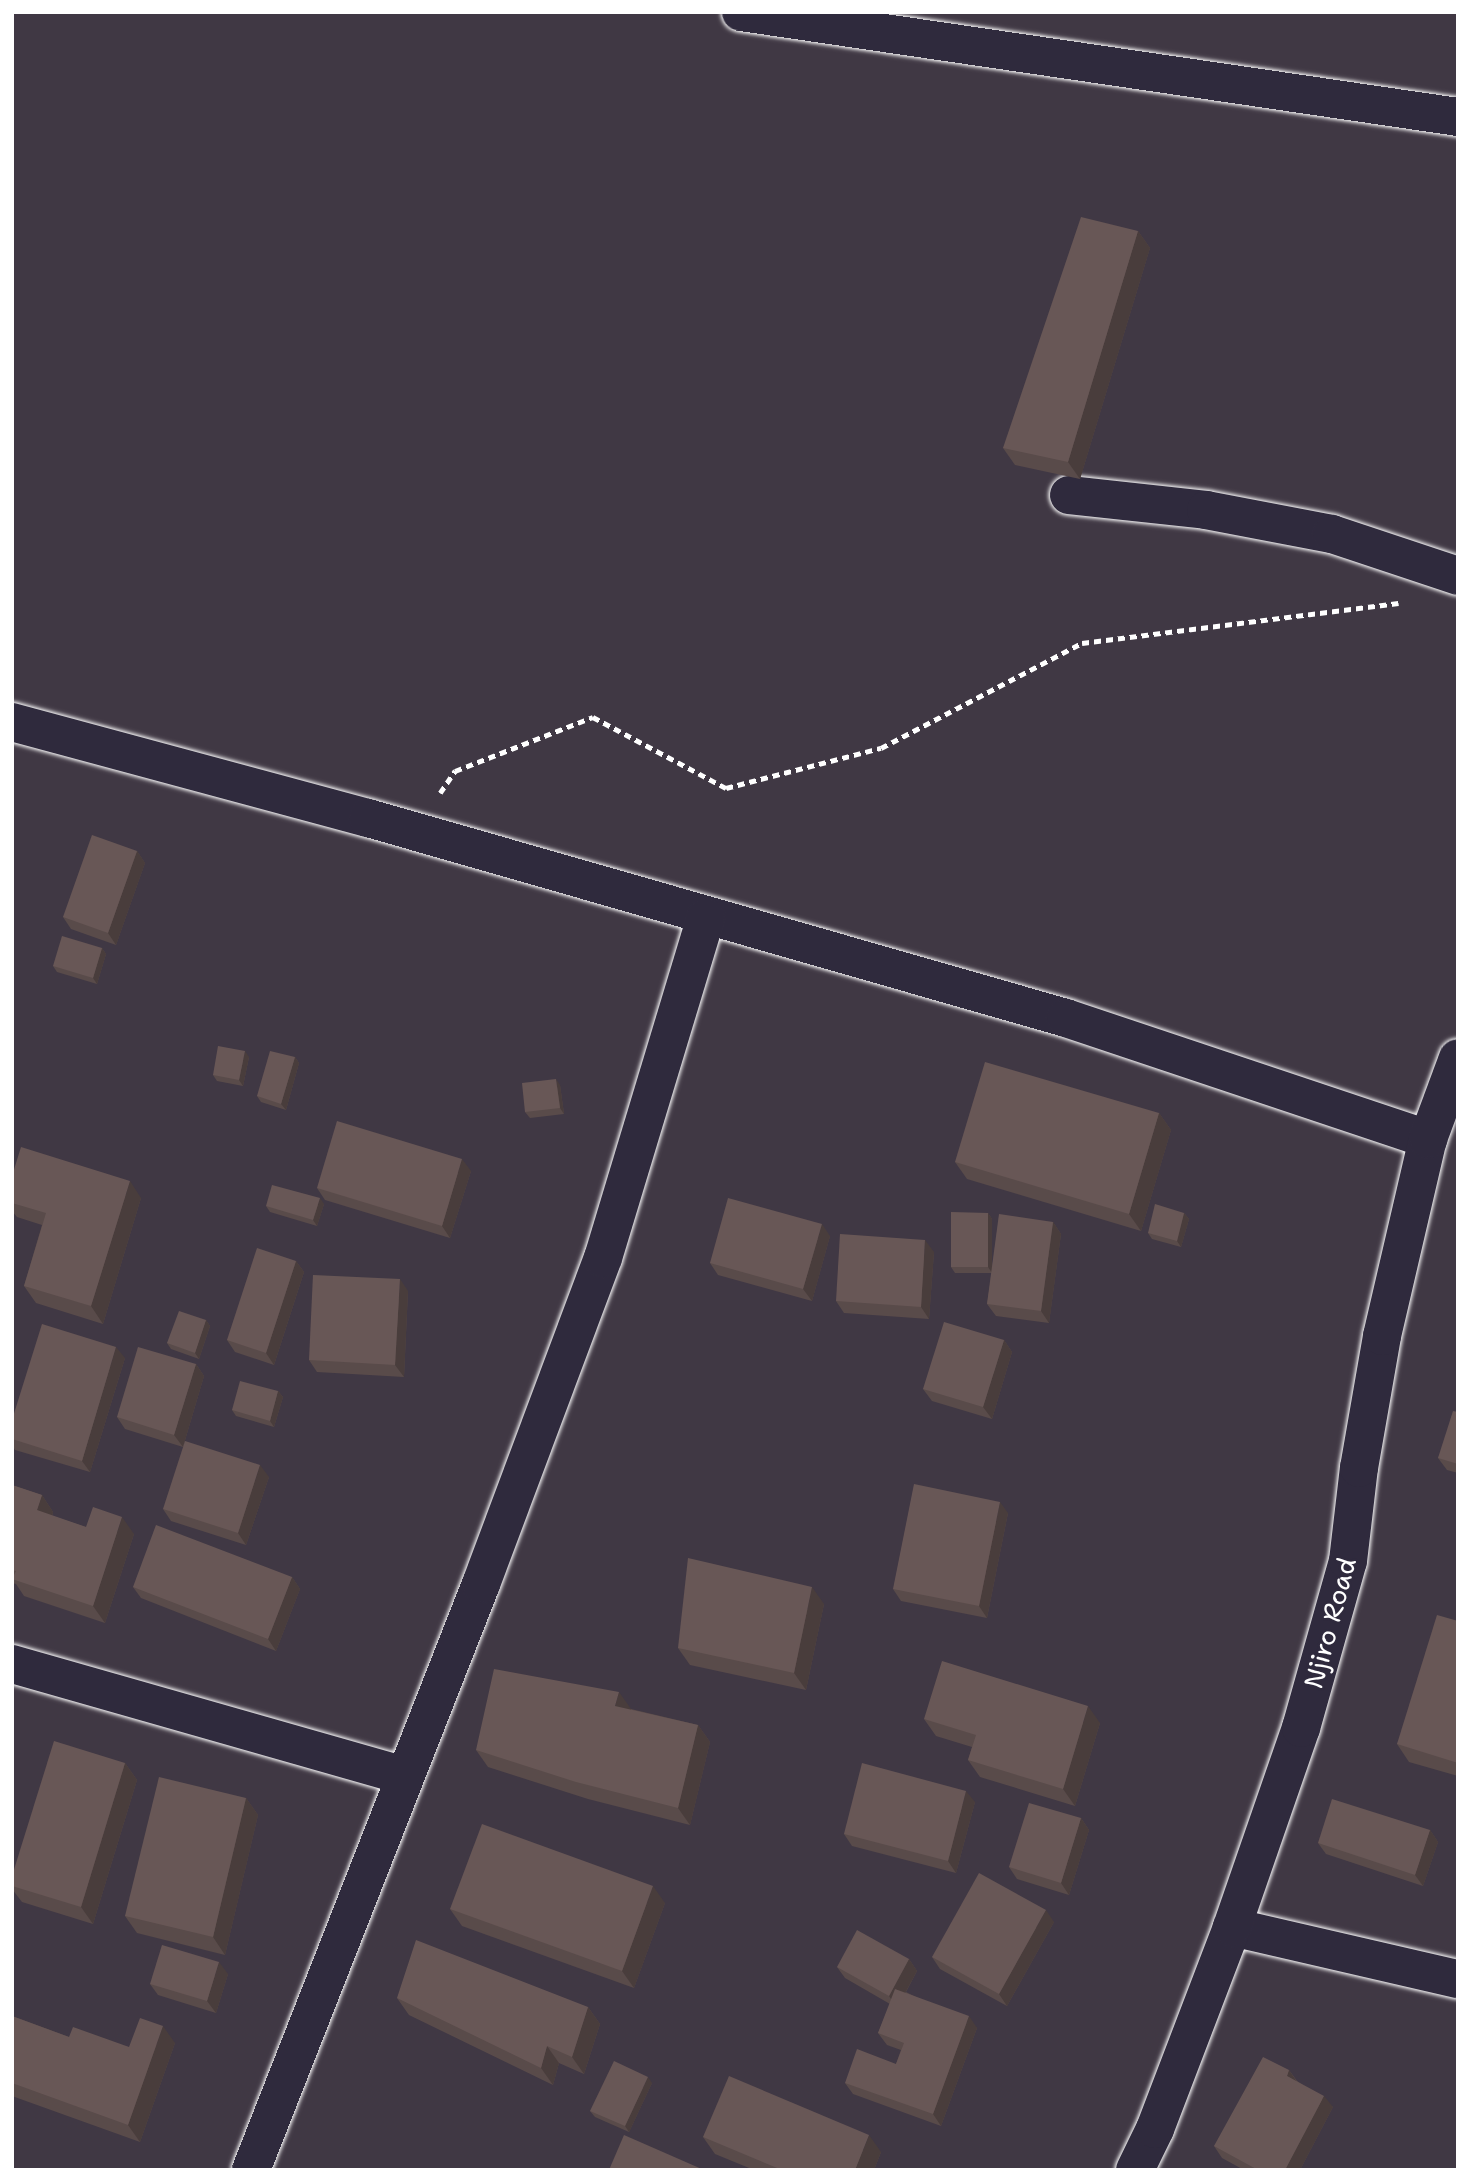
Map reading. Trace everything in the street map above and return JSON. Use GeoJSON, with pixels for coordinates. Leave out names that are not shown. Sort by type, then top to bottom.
{"type":"FeatureCollection","features":[{"type":"Feature","properties":{"kind":"street"},"geometry":{"type":"LineString","coordinates":[[741,12],[1458,117]]}},
{"type":"Feature","properties":{"kind":"street"},"geometry":{"type":"LineString","coordinates":[[1069,495],[1206,510],[1332,534],[1458,576]]}},
{"type":"Feature","properties":{"kind":"street"},"geometry":{"type":"LineString","coordinates":[[12,722],[414,831],[1066,1018],[1428,1139]]}},
{"type":"Feature","properties":{"kind":"street"},"geometry":{"type":"LineString","coordinates":[[251,2170],[481,1584],[603,1258],[706,916]]}},
{"type":"Feature","properties":{"kind":"street","name":"Njiro Road"},"geometry":{"type":"LineString","coordinates":[[1135,2170],[1155,2129],[1232,1927],[1301,1728],[1348,1561],[1359,1468],[1381,1336],[1428,1139],[1458,1058]]}},
{"type":"Feature","properties":{"kind":"street"},"geometry":{"type":"LineString","coordinates":[[12,1664],[404,1776]]}},
{"type":"Feature","properties":{"kind":"street"},"geometry":{"type":"LineString","coordinates":[[1232,1927],[1458,1979]]}},
{"type":"Feature","properties":{"kind":"path"},"geometry":{"type":"LineString","coordinates":[[414,831],[455,771],[593,717],[726,788],[881,748],[1082,643],[1404,603]]}},
{"type":"Feature","properties":{"kind":"building"},"geometry":{"type":"Polygon","coordinates":[[[1081,217],[1138,231],[1068,462],[1003,448],[1081,217]]]}},
{"type":"Feature","properties":{"kind":"building"},"geometry":{"type":"Polygon","coordinates":[[[92,835],[137,851],[108,933],[63,917],[92,835]]]}},
{"type":"Feature","properties":{"kind":"building"},"geometry":{"type":"Polygon","coordinates":[[[62,936],[102,948],[93,978],[53,966],[62,936]]]}},
{"type":"Feature","properties":{"kind":"building"},"geometry":{"type":"Polygon","coordinates":[[[218,1046],[245,1051],[239,1080],[213,1075],[218,1046]]]}},
{"type":"Feature","properties":{"kind":"building"},"geometry":{"type":"Polygon","coordinates":[[[270,1051],[295,1057],[281,1104],[257,1096],[270,1051]]]}},
{"type":"Feature","properties":{"kind":"building"},"geometry":{"type":"Polygon","coordinates":[[[985,1062],[1159,1113],[1129,1214],[955,1162],[985,1062]]]}},
{"type":"Feature","properties":{"kind":"building"},"geometry":{"type":"Polygon","coordinates":[[[556,1079],[560,1108],[525,1112],[522,1083],[556,1079]]]}},
{"type":"Feature","properties":{"kind":"building"},"geometry":{"type":"Polygon","coordinates":[[[337,1121],[462,1159],[442,1226],[317,1188],[337,1121]]]}},
{"type":"Feature","properties":{"kind":"building"},"geometry":{"type":"Polygon","coordinates":[[[21,1147],[130,1181],[91,1306],[24,1286],[46,1213],[12,1203],[12,1176],[21,1147]]]}},
{"type":"Feature","properties":{"kind":"building"},"geometry":{"type":"Polygon","coordinates":[[[272,1185],[320,1198],[313,1220],[266,1206],[272,1185]]]}},
{"type":"Feature","properties":{"kind":"building"},"geometry":{"type":"Polygon","coordinates":[[[728,1198],[822,1224],[803,1289],[710,1263],[728,1198]]]}},
{"type":"Feature","properties":{"kind":"building"},"geometry":{"type":"Polygon","coordinates":[[[1155,1204],[1184,1213],[1177,1241],[1148,1233],[1155,1204]]]}},
{"type":"Feature","properties":{"kind":"building"},"geometry":{"type":"Polygon","coordinates":[[[951,1212],[988,1213],[988,1267],[951,1267],[951,1212]]]}},
{"type":"Feature","properties":{"kind":"building"},"geometry":{"type":"Polygon","coordinates":[[[999,1214],[1053,1222],[1041,1311],[987,1304],[999,1214]]]}},
{"type":"Feature","properties":{"kind":"building"},"geometry":{"type":"Polygon","coordinates":[[[840,1234],[925,1240],[921,1307],[836,1301],[840,1234]]]}},
{"type":"Feature","properties":{"kind":"building"},"geometry":{"type":"Polygon","coordinates":[[[257,1248],[296,1261],[266,1353],[227,1340],[257,1248]]]}},
{"type":"Feature","properties":{"kind":"building"},"geometry":{"type":"Polygon","coordinates":[[[313,1275],[400,1279],[395,1365],[309,1360],[313,1275]]]}},
{"type":"Feature","properties":{"kind":"building"},"geometry":{"type":"Polygon","coordinates":[[[179,1311],[206,1320],[195,1353],[167,1343],[179,1311]]]}},
{"type":"Feature","properties":{"kind":"building"},"geometry":{"type":"Polygon","coordinates":[[[944,1322],[1004,1340],[983,1407],[923,1389],[944,1322]]]}},
{"type":"Feature","properties":{"kind":"building"},"geometry":{"type":"Polygon","coordinates":[[[42,1324],[116,1347],[82,1461],[12,1439],[12,1420],[42,1324]]]}},
{"type":"Feature","properties":{"kind":"building"},"geometry":{"type":"Polygon","coordinates":[[[138,1347],[196,1364],[174,1435],[117,1417],[138,1347]]]}},
{"type":"Feature","properties":{"kind":"building"},"geometry":{"type":"Polygon","coordinates":[[[240,1381],[278,1391],[270,1421],[232,1410],[240,1381]]]}},
{"type":"Feature","properties":{"kind":"building"},"geometry":{"type":"Polygon","coordinates":[[[1453,1411],[1458,1412],[1458,1464],[1438,1458],[1453,1411]]]}},
{"type":"Feature","properties":{"kind":"building"},"geometry":{"type":"Polygon","coordinates":[[[185,1441],[260,1465],[238,1533],[163,1509],[185,1441]]]}},
{"type":"Feature","properties":{"kind":"building"},"geometry":{"type":"Polygon","coordinates":[[[914,1484],[1000,1502],[979,1606],[893,1589],[914,1484]]]}},
{"type":"Feature","properties":{"kind":"building"},"geometry":{"type":"Polygon","coordinates":[[[12,1485],[42,1495],[37,1510],[86,1527],[93,1507],[122,1517],[93,1606],[12,1579],[16,1571],[12,1570],[12,1485]]]}},
{"type":"Feature","properties":{"kind":"building"},"geometry":{"type":"Polygon","coordinates":[[[156,1525],[292,1577],[268,1639],[133,1587],[156,1525]]]}},
{"type":"Feature","properties":{"kind":"building"},"geometry":{"type":"Polygon","coordinates":[[[688,1558],[812,1587],[794,1673],[678,1648],[688,1558]]]}},
{"type":"Feature","properties":{"kind":"building"},"geometry":{"type":"Polygon","coordinates":[[[1437,1615],[1458,1621],[1458,1763],[1397,1744],[1437,1615]]]}},
{"type":"Feature","properties":{"kind":"building"},"geometry":{"type":"Polygon","coordinates":[[[942,1661],[1088,1706],[1063,1789],[968,1760],[976,1735],[924,1719],[942,1661]]]}},
{"type":"Feature","properties":{"kind":"building"},"geometry":{"type":"Polygon","coordinates":[[[494,1669],[619,1692],[615,1706],[698,1725],[678,1808],[576,1782],[476,1750],[494,1669]]]}},
{"type":"Feature","properties":{"kind":"building"},"geometry":{"type":"Polygon","coordinates":[[[54,1741],[125,1763],[81,1907],[12,1886],[12,1876],[54,1741]]]}},
{"type":"Feature","properties":{"kind":"building"},"geometry":{"type":"Polygon","coordinates":[[[862,1763],[966,1791],[948,1861],[844,1834],[862,1763]]]}},
{"type":"Feature","properties":{"kind":"building"},"geometry":{"type":"Polygon","coordinates":[[[159,1777],[246,1798],[213,1937],[125,1916],[159,1777]]]}},
{"type":"Feature","properties":{"kind":"building"},"geometry":{"type":"Polygon","coordinates":[[[1332,1799],[1430,1830],[1415,1875],[1318,1843],[1332,1799]]]}},
{"type":"Feature","properties":{"kind":"building"},"geometry":{"type":"Polygon","coordinates":[[[1029,1803],[1081,1818],[1061,1883],[1009,1867],[1029,1803]]]}},
{"type":"Feature","properties":{"kind":"building"},"geometry":{"type":"Polygon","coordinates":[[[482,1824],[653,1886],[622,1971],[450,1909],[482,1824]]]}},
{"type":"Feature","properties":{"kind":"building"},"geometry":{"type":"Polygon","coordinates":[[[979,1873],[1046,1910],[999,1994],[932,1957],[979,1873]]]}},
{"type":"Feature","properties":{"kind":"building"},"geometry":{"type":"Polygon","coordinates":[[[857,1930],[909,1959],[889,1996],[837,1967],[857,1930]]]}},
{"type":"Feature","properties":{"kind":"building"},"geometry":{"type":"Polygon","coordinates":[[[416,1940],[588,2007],[572,2057],[547,2046],[541,2068],[397,1998],[416,1940]]]}},
{"type":"Feature","properties":{"kind":"building"},"geometry":{"type":"Polygon","coordinates":[[[162,1945],[219,1962],[207,2001],[150,1984],[162,1945]]]}},
{"type":"Feature","properties":{"kind":"building"},"geometry":{"type":"Polygon","coordinates":[[[895,1989],[969,2016],[933,2114],[845,2083],[857,2049],[896,2064],[904,2043],[878,2033],[895,1989]]]}},
{"type":"Feature","properties":{"kind":"building"},"geometry":{"type":"Polygon","coordinates":[[[12,2016],[69,2037],[73,2027],[129,2047],[140,2018],[163,2026],[128,2125],[12,2083],[12,2016]]]}},
{"type":"Feature","properties":{"kind":"building"},"geometry":{"type":"Polygon","coordinates":[[[1263,2057],[1289,2070],[1287,2076],[1324,2096],[1285,2170],[1258,2170],[1214,2146],[1263,2057]]]}},
{"type":"Feature","properties":{"kind":"building"},"geometry":{"type":"Polygon","coordinates":[[[614,2061],[648,2077],[625,2126],[590,2111],[614,2061]]]}},
{"type":"Feature","properties":{"kind":"building"},"geometry":{"type":"Polygon","coordinates":[[[729,2076],[869,2135],[855,2170],[782,2170],[703,2137],[729,2076]]]}},
{"type":"Feature","properties":{"kind":"building"},"geometry":{"type":"Polygon","coordinates":[[[624,2135],[704,2170],[609,2170],[624,2135]]]}}]}
